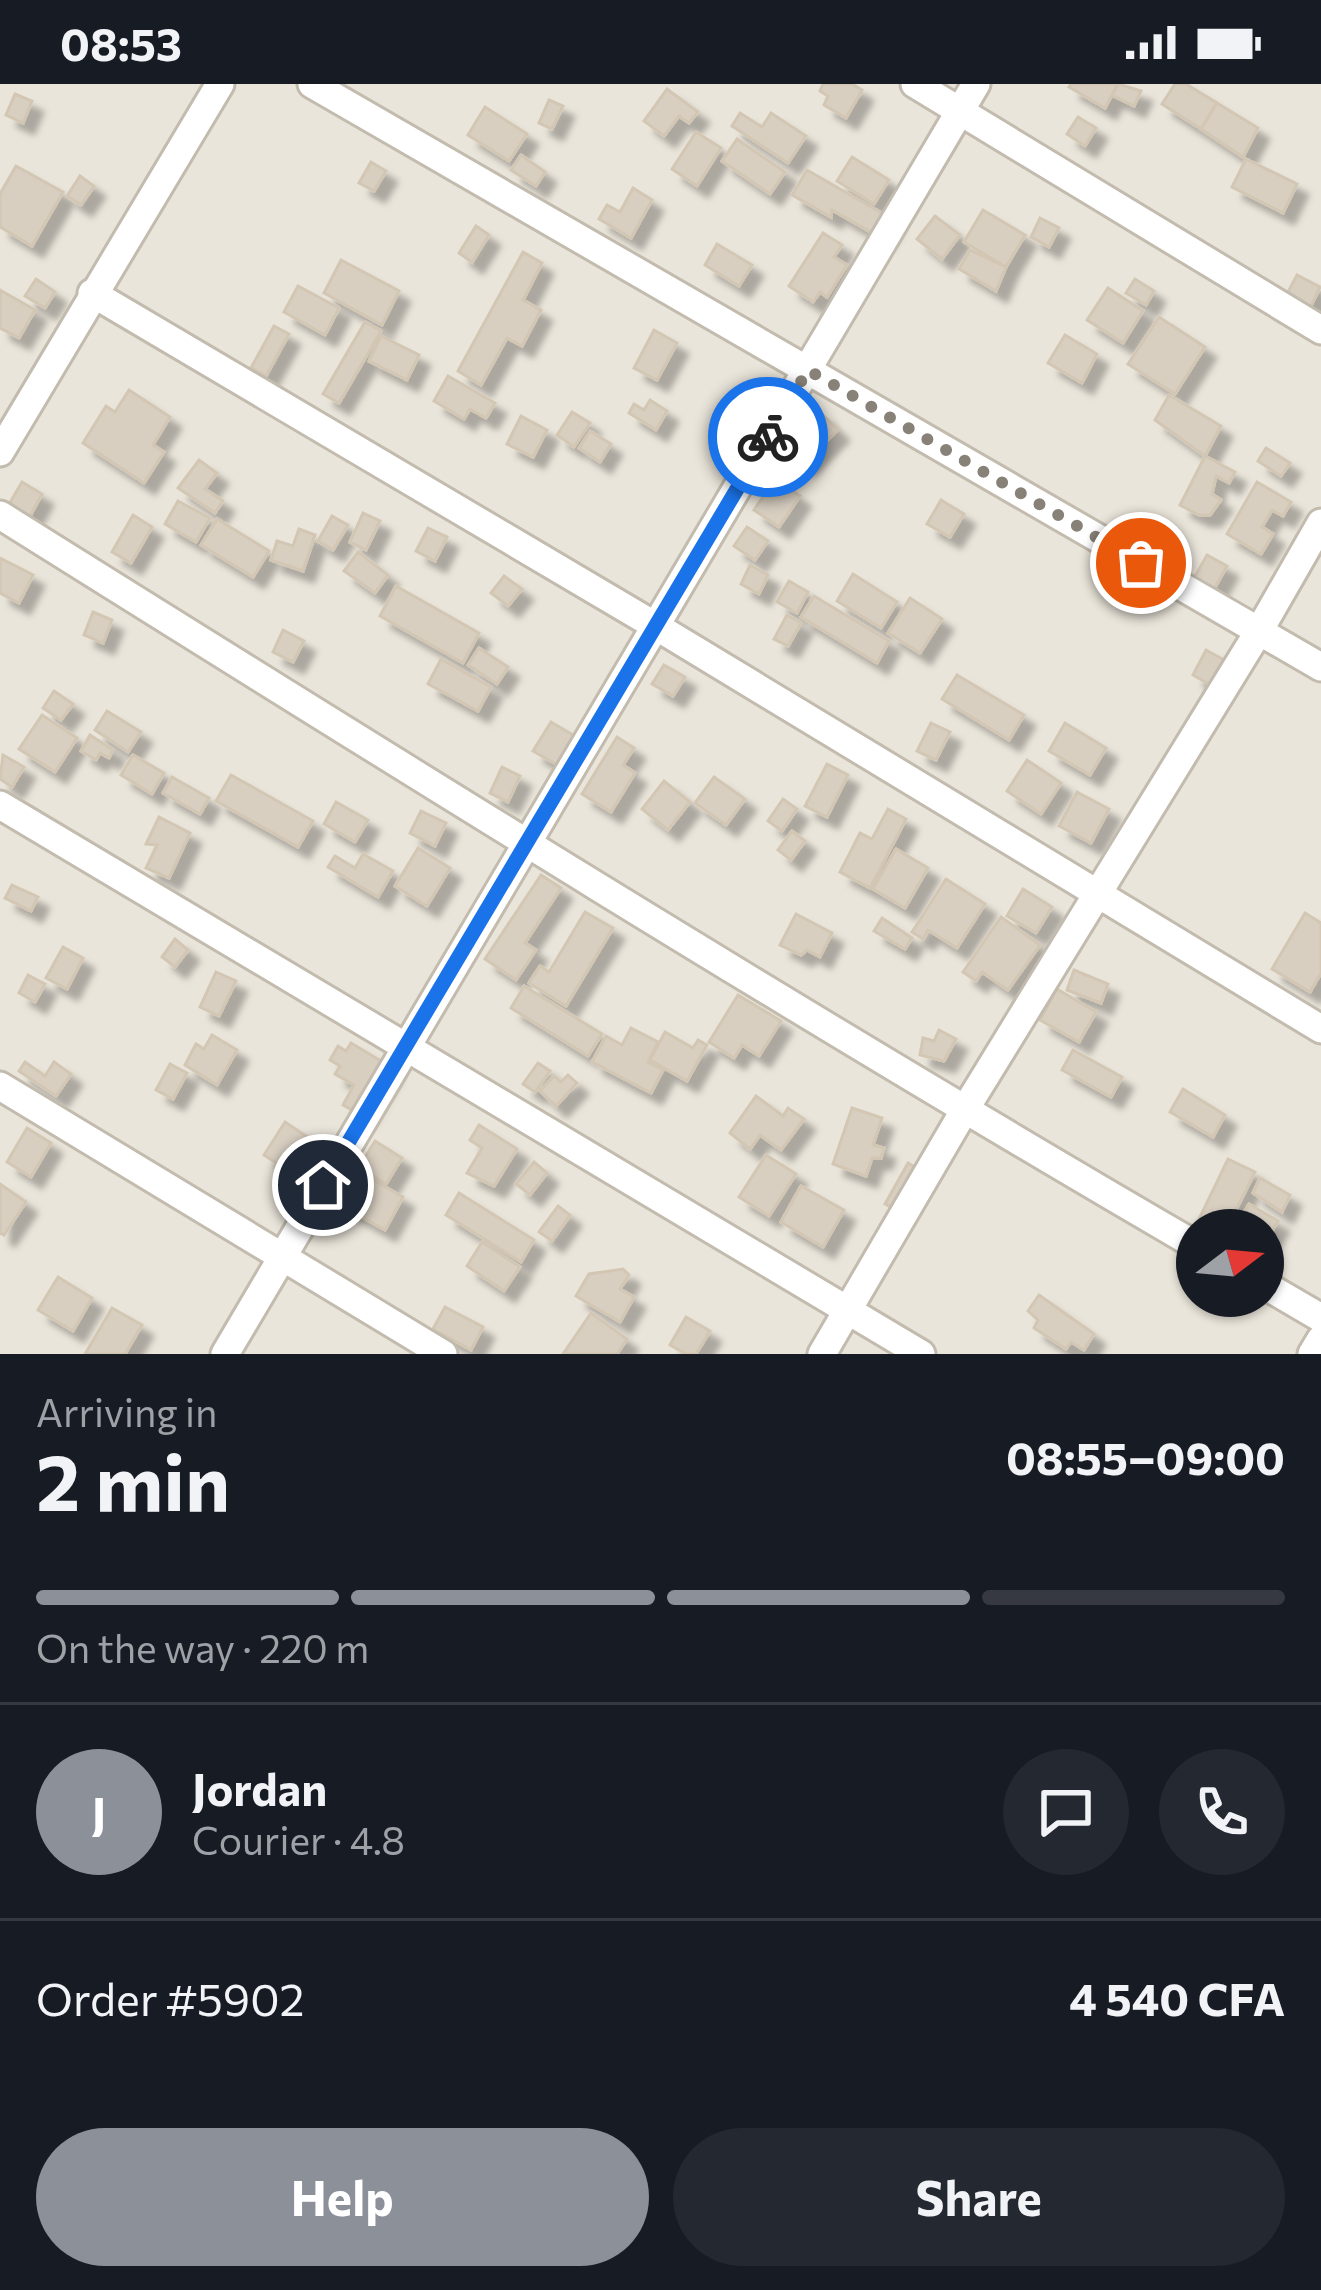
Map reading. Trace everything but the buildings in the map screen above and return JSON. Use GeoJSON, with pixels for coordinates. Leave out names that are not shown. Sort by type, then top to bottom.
{"type":"FeatureCollection","features":[{"type":"Feature","properties":{"kind":"street"},"geometry":{"type":"LineString","coordinates":[[0,452],[220,84]]}},
{"type":"Feature","properties":{"kind":"street"},"geometry":{"type":"LineString","coordinates":[[312,84],[1321,667]]}},
{"type":"Feature","properties":{"kind":"street"},"geometry":{"type":"LineString","coordinates":[[915,84],[1321,330]]}},
{"type":"Feature","properties":{"kind":"street"},"geometry":{"type":"LineString","coordinates":[[225,1354],[976,84]]}},
{"type":"Feature","properties":{"kind":"street"},"geometry":{"type":"LineString","coordinates":[[92,293],[654,625],[1321,1029]]}},
{"type":"Feature","properties":{"kind":"street"},"geometry":{"type":"LineString","coordinates":[[0,515],[524,843],[964,1111],[1176,1234]]}},
{"type":"Feature","properties":{"kind":"street"},"geometry":{"type":"LineString","coordinates":[[822,1354],[1321,523]]}},
{"type":"Feature","properties":{"kind":"street"},"geometry":{"type":"LineString","coordinates":[[0,805],[921,1354]]}},
{"type":"Feature","properties":{"kind":"street"},"geometry":{"type":"LineString","coordinates":[[0,1086],[443,1354]]}},
{"type":"Feature","properties":{"kind":"street"},"geometry":{"type":"LineString","coordinates":[[1284,1296],[1321,1318]]}},
{"type":"Feature","properties":{"kind":"street"},"geometry":{"type":"LineString","coordinates":[[1312,1354],[1321,1339]]}},
{"type":"Feature","properties":{"kind":"shaded area"},"geometry":{"type":"Polygon","coordinates":[[[0,84],[1321,84],[1321,1354],[0,1354],[0,84]]]}},
{"type":"Feature","properties":{"kind":"way so far"},"geometry":{"type":"LineString","coordinates":[[768,437],[808,370],[1141,563]]}},
{"type":"Feature","properties":{"kind":"route"},"geometry":{"type":"LineString","coordinates":[[323,1185],[768,437]]}}]}
